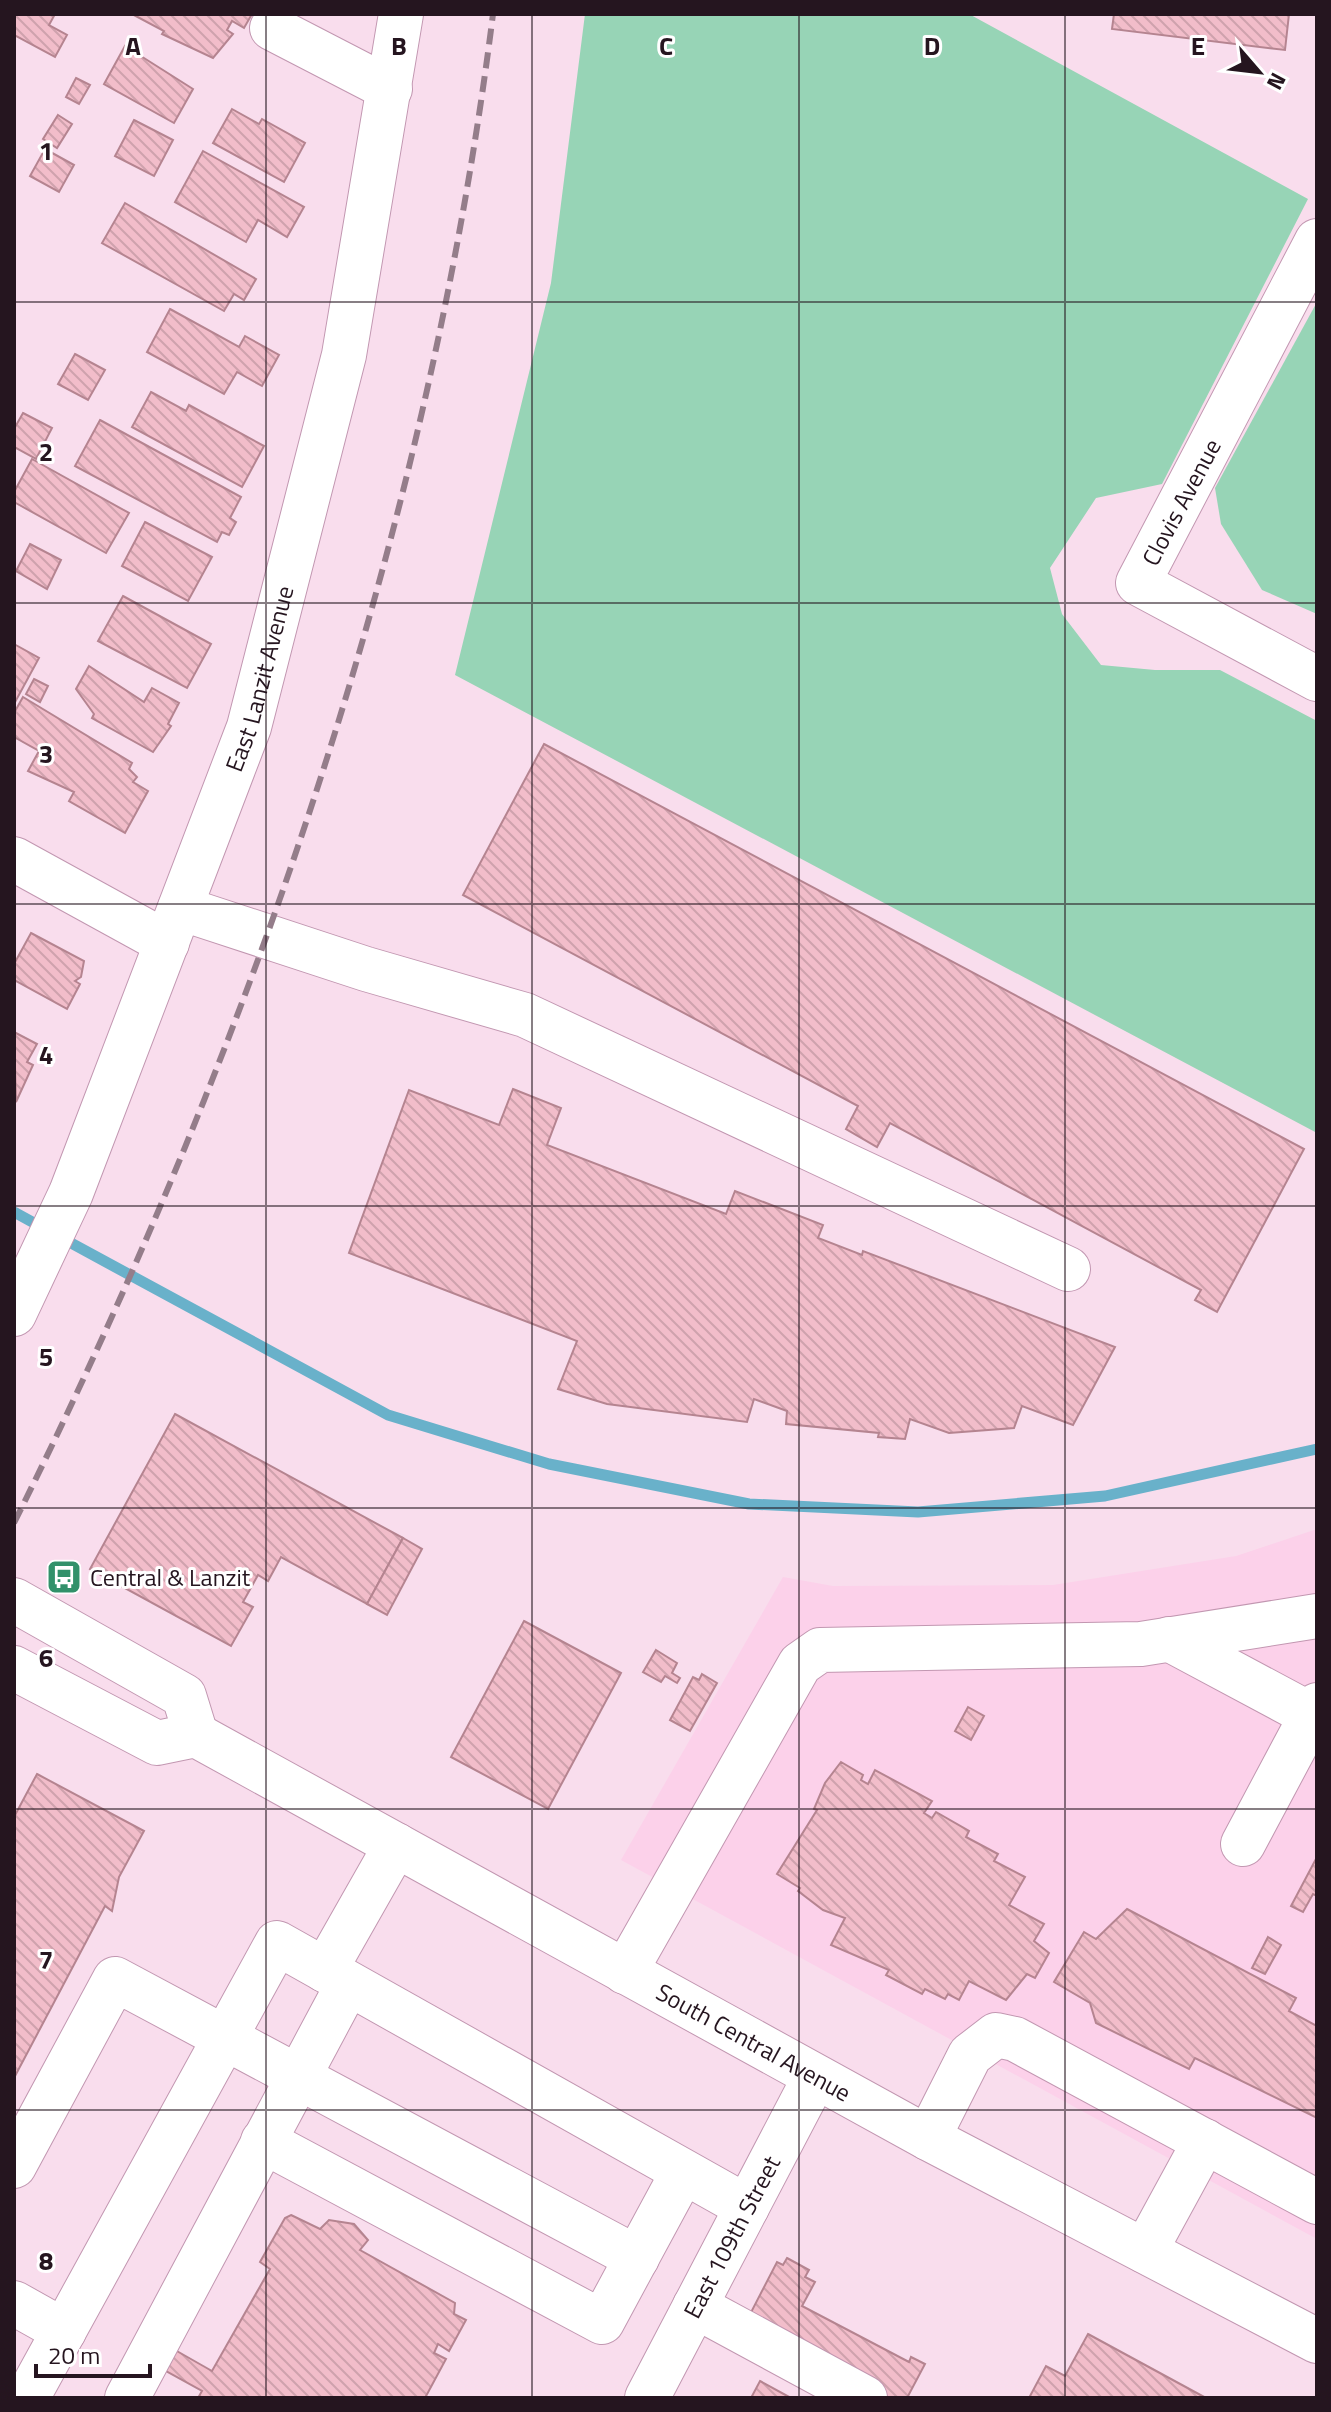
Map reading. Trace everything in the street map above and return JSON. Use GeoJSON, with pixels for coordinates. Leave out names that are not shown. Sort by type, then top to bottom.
{"type":"FeatureCollection","features":[{"type":"Feature","properties":{"kind":"street","name":"East Lanzit Avenue"},"geometry":{"type":"LineString","coordinates":[[23,1295],[71,1193],[253,712],[344,355],[401,14]]}},
{"type":"Feature","properties":{"kind":"street"},"geometry":{"type":"LineString","coordinates":[[272,28],[390,89]]}},
{"type":"Feature","properties":{"kind":"street","name":"Clovis Avenue"},"geometry":{"type":"LineString","coordinates":[[1317,241],[1138,583],[1317,679]]}},
{"type":"Feature","properties":{"kind":"street"},"geometry":{"type":"LineString","coordinates":[[14,859],[174,925],[366,969],[525,1015],[1068,1269]]}},
{"type":"Feature","properties":{"kind":"street"},"geometry":{"type":"LineString","coordinates":[[14,1600],[184,1696],[196,1735],[157,1743],[14,1668]]}},
{"type":"Feature","properties":{"kind":"street"},"geometry":{"type":"LineString","coordinates":[[625,1972],[800,1664],[820,1650],[1141,1644],[1317,1616]]}},
{"type":"Feature","properties":{"kind":"street"},"geometry":{"type":"LineString","coordinates":[[1169,1639],[1314,1710],[1243,1844]]}},
{"type":"Feature","properties":{"kind":"street","name":"South Central Avenue"},"geometry":{"type":"LineString","coordinates":[[196,1735],[815,2077],[1317,2341]]}},
{"type":"Feature","properties":{"kind":"street"},"geometry":{"type":"LineString","coordinates":[[127,2398],[297,2077],[337,1977],[396,1845]]}},
{"type":"Feature","properties":{"kind":"street"},"geometry":{"type":"LineString","coordinates":[[27,2398],[277,1943],[747,2207]]}},
{"type":"Feature","properties":{"kind":"street"},"geometry":{"type":"LineString","coordinates":[[14,2166],[115,1979],[637,2258]]}},
{"type":"Feature","properties":{"kind":"street"},"geometry":{"type":"LineString","coordinates":[[928,2138],[970,2055],[996,2035],[1015,2039],[1317,2202]]}},
{"type":"Feature","properties":{"kind":"street","name":"East 109th Street"},"geometry":{"type":"LineString","coordinates":[[647,2398],[815,2077]]}},
{"type":"Feature","properties":{"kind":"street"},"geometry":{"type":"LineString","coordinates":[[263,2141],[602,2322],[683,2172]]}},
{"type":"Feature","properties":{"kind":"street"},"geometry":{"type":"LineString","coordinates":[[1145,2251],[1205,2141]]}},
{"type":"Feature","properties":{"kind":"street"},"geometry":{"type":"LineString","coordinates":[[14,2303],[64,2331]]}},
{"type":"Feature","properties":{"kind":"street"},"geometry":{"type":"LineString","coordinates":[[695,2306],[865,2398]]}},
{"type":"Feature","properties":{"kind":"shaded area"},"geometry":{"type":"Polygon","coordinates":[[[1317,1529],[1317,2239],[621,1860],[783,1577],[833,1586],[1053,1585],[1236,1556],[1317,1529]]]}},
{"type":"Feature","properties":{"kind":"green space"},"geometry":{"type":"Polygon","coordinates":[[[585,14],[969,14],[1308,199],[1162,484],[1096,498],[1050,568],[1062,614],[1101,665],[1155,670],[1220,670],[1317,721],[1317,1133],[455,675],[551,283],[585,14]]]}},
{"type":"Feature","properties":{"kind":"green space"},"geometry":{"type":"Polygon","coordinates":[[[1317,302],[1317,614],[1262,590],[1221,524],[1215,488],[1317,302]]]}},
{"type":"Feature","properties":{"kind":"building"},"geometry":{"type":"Polygon","coordinates":[[[14,14],[55,14],[49,25],[67,35],[55,57],[14,35],[14,14]]]}},
{"type":"Feature","properties":{"kind":"building"},"geometry":{"type":"Polygon","coordinates":[[[132,14],[252,14],[244,28],[232,21],[227,30],[233,34],[213,58],[162,34],[164,31],[132,14]]]}},
{"type":"Feature","properties":{"kind":"building"},"geometry":{"type":"Polygon","coordinates":[[[1114,14],[1289,14],[1285,50],[1112,29],[1114,14]]]}},
{"type":"Feature","properties":{"kind":"building"},"geometry":{"type":"Polygon","coordinates":[[[125,46],[193,89],[174,123],[104,84],[125,46]]]}},
{"type":"Feature","properties":{"kind":"building"},"geometry":{"type":"Polygon","coordinates":[[[76,78],[90,85],[79,104],[66,97],[76,78]]]}},
{"type":"Feature","properties":{"kind":"building"},"geometry":{"type":"Polygon","coordinates":[[[232,109],[259,124],[262,119],[305,143],[284,182],[213,143],[232,109]]]}},
{"type":"Feature","properties":{"kind":"building"},"geometry":{"type":"Polygon","coordinates":[[[58,115],[72,124],[57,148],[43,139],[58,115]]]}},
{"type":"Feature","properties":{"kind":"building"},"geometry":{"type":"Polygon","coordinates":[[[134,120],[173,140],[154,176],[115,156],[134,120]]]}},
{"type":"Feature","properties":{"kind":"building"},"geometry":{"type":"Polygon","coordinates":[[[45,149],[74,165],[59,192],[30,176],[45,149]]]}},
{"type":"Feature","properties":{"kind":"building"},"geometry":{"type":"Polygon","coordinates":[[[203,151],[304,207],[287,237],[258,220],[246,242],[175,202],[203,151]]]}},
{"type":"Feature","properties":{"kind":"building"},"geometry":{"type":"Polygon","coordinates":[[[125,203],[256,279],[244,300],[234,294],[224,311],[102,243],[125,203]]]}},
{"type":"Feature","properties":{"kind":"building"},"geometry":{"type":"Polygon","coordinates":[[[170,309],[239,347],[245,336],[279,355],[262,386],[237,372],[224,394],[147,352],[170,309]]]}},
{"type":"Feature","properties":{"kind":"building"},"geometry":{"type":"Polygon","coordinates":[[[75,354],[105,370],[88,400],[58,384],[75,354]]]}},
{"type":"Feature","properties":{"kind":"building"},"geometry":{"type":"Polygon","coordinates":[[[151,392],[186,411],[189,405],[264,446],[242,487],[132,427],[151,392]]]}},
{"type":"Feature","properties":{"kind":"building"},"geometry":{"type":"Polygon","coordinates":[[[23,413],[52,428],[36,459],[14,447],[14,429],[23,413]]]}},
{"type":"Feature","properties":{"kind":"building"},"geometry":{"type":"Polygon","coordinates":[[[100,420],[241,497],[230,518],[236,522],[229,535],[222,532],[217,542],[75,466],[100,420]]]}},
{"type":"Feature","properties":{"kind":"building"},"geometry":{"type":"Polygon","coordinates":[[[32,459],[129,513],[106,553],[14,502],[14,492],[32,459]]]}},
{"type":"Feature","properties":{"kind":"building"},"geometry":{"type":"Polygon","coordinates":[[[145,522],[212,557],[188,601],[122,566],[145,522]]]}},
{"type":"Feature","properties":{"kind":"building"},"geometry":{"type":"Polygon","coordinates":[[[30,544],[61,560],[47,589],[16,571],[30,544]]]}},
{"type":"Feature","properties":{"kind":"building"},"geometry":{"type":"Polygon","coordinates":[[[123,596],[211,644],[187,688],[98,641],[123,596]]]}},
{"type":"Feature","properties":{"kind":"building"},"geometry":{"type":"Polygon","coordinates":[[[14,644],[39,658],[14,704],[14,644]]]}},
{"type":"Feature","properties":{"kind":"building"},"geometry":{"type":"Polygon","coordinates":[[[89,666],[144,702],[152,688],[179,703],[168,724],[171,726],[153,752],[92,718],[94,714],[76,689],[89,666]]]}},
{"type":"Feature","properties":{"kind":"building"},"geometry":{"type":"Polygon","coordinates":[[[34,679],[48,686],[40,702],[26,694],[34,679]]]}},
{"type":"Feature","properties":{"kind":"building"},"geometry":{"type":"Polygon","coordinates":[[[23,697],[132,763],[129,769],[137,777],[133,782],[148,791],[125,833],[69,801],[74,792],[28,771],[39,751],[14,737],[14,713],[23,697]]]}},
{"type":"Feature","properties":{"kind":"building"},"geometry":{"type":"Polygon","coordinates":[[[544,744],[1304,1149],[1217,1312],[1195,1300],[1201,1290],[890,1123],[877,1147],[846,1129],[858,1106],[463,895],[544,744]]]}},
{"type":"Feature","properties":{"kind":"building"},"geometry":{"type":"Polygon","coordinates":[[[31,933],[84,961],[81,977],[75,981],[80,984],[67,1009],[14,980],[14,964],[31,933]]]}},
{"type":"Feature","properties":{"kind":"building"},"geometry":{"type":"Polygon","coordinates":[[[14,1032],[37,1044],[27,1062],[33,1065],[16,1102],[14,1032]]]}},
{"type":"Feature","properties":{"kind":"building"},"geometry":{"type":"Polygon","coordinates":[[[513,1089],[561,1108],[547,1145],[726,1214],[735,1191],[823,1225],[818,1238],[862,1255],[863,1251],[1115,1347],[1073,1425],[1022,1406],[1014,1428],[949,1433],[910,1419],[905,1439],[878,1437],[879,1433],[786,1424],[787,1411],[754,1399],[747,1422],[607,1404],[558,1389],[577,1341],[349,1253],[409,1090],[499,1125],[513,1089]]]}},
{"type":"Feature","properties":{"kind":"building"},"geometry":{"type":"Polygon","coordinates":[[[175,1414],[403,1538],[367,1604],[281,1557],[268,1581],[258,1575],[243,1602],[253,1607],[231,1646],[90,1569],[175,1414]]]}},
{"type":"Feature","properties":{"kind":"building"},"geometry":{"type":"Polygon","coordinates":[[[403,1538],[422,1549],[387,1615],[367,1604],[403,1538]]]}},
{"type":"Feature","properties":{"kind":"building"},"geometry":{"type":"Polygon","coordinates":[[[524,1621],[621,1673],[548,1809],[451,1757],[524,1621]]]}},
{"type":"Feature","properties":{"kind":"building"},"geometry":{"type":"Polygon","coordinates":[[[656,1650],[677,1663],[672,1673],[680,1678],[677,1683],[665,1676],[661,1682],[643,1672],[656,1650]]]}},
{"type":"Feature","properties":{"kind":"building"},"geometry":{"type":"Polygon","coordinates":[[[702,1674],[717,1683],[690,1731],[670,1720],[693,1677],[699,1680],[702,1674]]]}},
{"type":"Feature","properties":{"kind":"building"},"geometry":{"type":"Polygon","coordinates":[[[968,1707],[984,1716],[971,1740],[955,1731],[968,1707]]]}},
{"type":"Feature","properties":{"kind":"building"},"geometry":{"type":"Polygon","coordinates":[[[841,1762],[863,1775],[861,1780],[868,1784],[875,1770],[932,1801],[924,1813],[932,1818],[936,1812],[969,1831],[966,1837],[998,1854],[994,1861],[1025,1877],[1009,1905],[1044,1924],[1034,1941],[1049,1953],[1035,1978],[1027,1974],[1006,2000],[969,1981],[959,2000],[948,1994],[945,1999],[925,1989],[922,1994],[886,1975],[889,1970],[831,1945],[845,1918],[823,1910],[798,1891],[800,1888],[777,1874],[817,1810],[814,1809],[825,1783],[841,1762]]]}},
{"type":"Feature","properties":{"kind":"building"},"geometry":{"type":"Polygon","coordinates":[[[37,1774],[144,1831],[119,1877],[112,1911],[105,1906],[14,2078],[14,1817],[37,1774]]]}},
{"type":"Feature","properties":{"kind":"building"},"geometry":{"type":"Polygon","coordinates":[[[1317,1857],[1317,1896],[1313,1894],[1303,1912],[1291,1906],[1317,1857]]]}},
{"type":"Feature","properties":{"kind":"building"},"geometry":{"type":"Polygon","coordinates":[[[1127,1909],[1296,1998],[1289,2011],[1317,2026],[1317,2118],[1195,2058],[1189,2069],[1096,2023],[1090,2003],[1054,1982],[1084,1932],[1096,1939],[1127,1909]]]}},
{"type":"Feature","properties":{"kind":"building"},"geometry":{"type":"Polygon","coordinates":[[[1268,1937],[1281,1945],[1265,1974],[1252,1968],[1268,1937]]]}},
{"type":"Feature","properties":{"kind":"building"},"geometry":{"type":"Polygon","coordinates":[[[291,2215],[320,2229],[329,2220],[354,2224],[368,2240],[360,2250],[455,2303],[454,2314],[466,2320],[449,2351],[438,2344],[434,2353],[446,2359],[425,2398],[198,2398],[202,2391],[157,2366],[168,2346],[212,2371],[270,2269],[260,2262],[285,2218],[291,2215]]]}},
{"type":"Feature","properties":{"kind":"building"},"geometry":{"type":"Polygon","coordinates":[[[787,2258],[809,2270],[805,2277],[815,2282],[802,2306],[909,2362],[911,2357],[925,2364],[907,2398],[884,2398],[745,2324],[777,2262],[783,2265],[787,2258]]]}},
{"type":"Feature","properties":{"kind":"building"},"geometry":{"type":"Polygon","coordinates":[[[1088,2334],[1206,2398],[1029,2398],[1046,2366],[1065,2376],[1088,2334]]]}},
{"type":"Feature","properties":{"kind":"building"},"geometry":{"type":"Polygon","coordinates":[[[760,2381],[791,2398],[751,2398],[760,2381]]]}},
{"type":"Feature","properties":{"kind":"waterway"},"geometry":{"type":"LineString","coordinates":[[14,1212],[45,1229]]}},
{"type":"Feature","properties":{"kind":"waterway"},"geometry":{"type":"LineString","coordinates":[[60,1237],[388,1415],[549,1464],[749,1504],[918,1512],[1105,1496],[1317,1449]]}},
{"type":"Feature","properties":{"kind":"railway"},"geometry":{"type":"LineString","coordinates":[[14,1523],[100,1344],[179,1161],[252,976],[317,788],[375,598],[424,405],[463,211],[493,14]]}},
{"type":"Feature","properties":{"kind":"place","name":"Central & Lanzit"},"geometry":{"type":"Point","coordinates":[64,1577]}}]}
